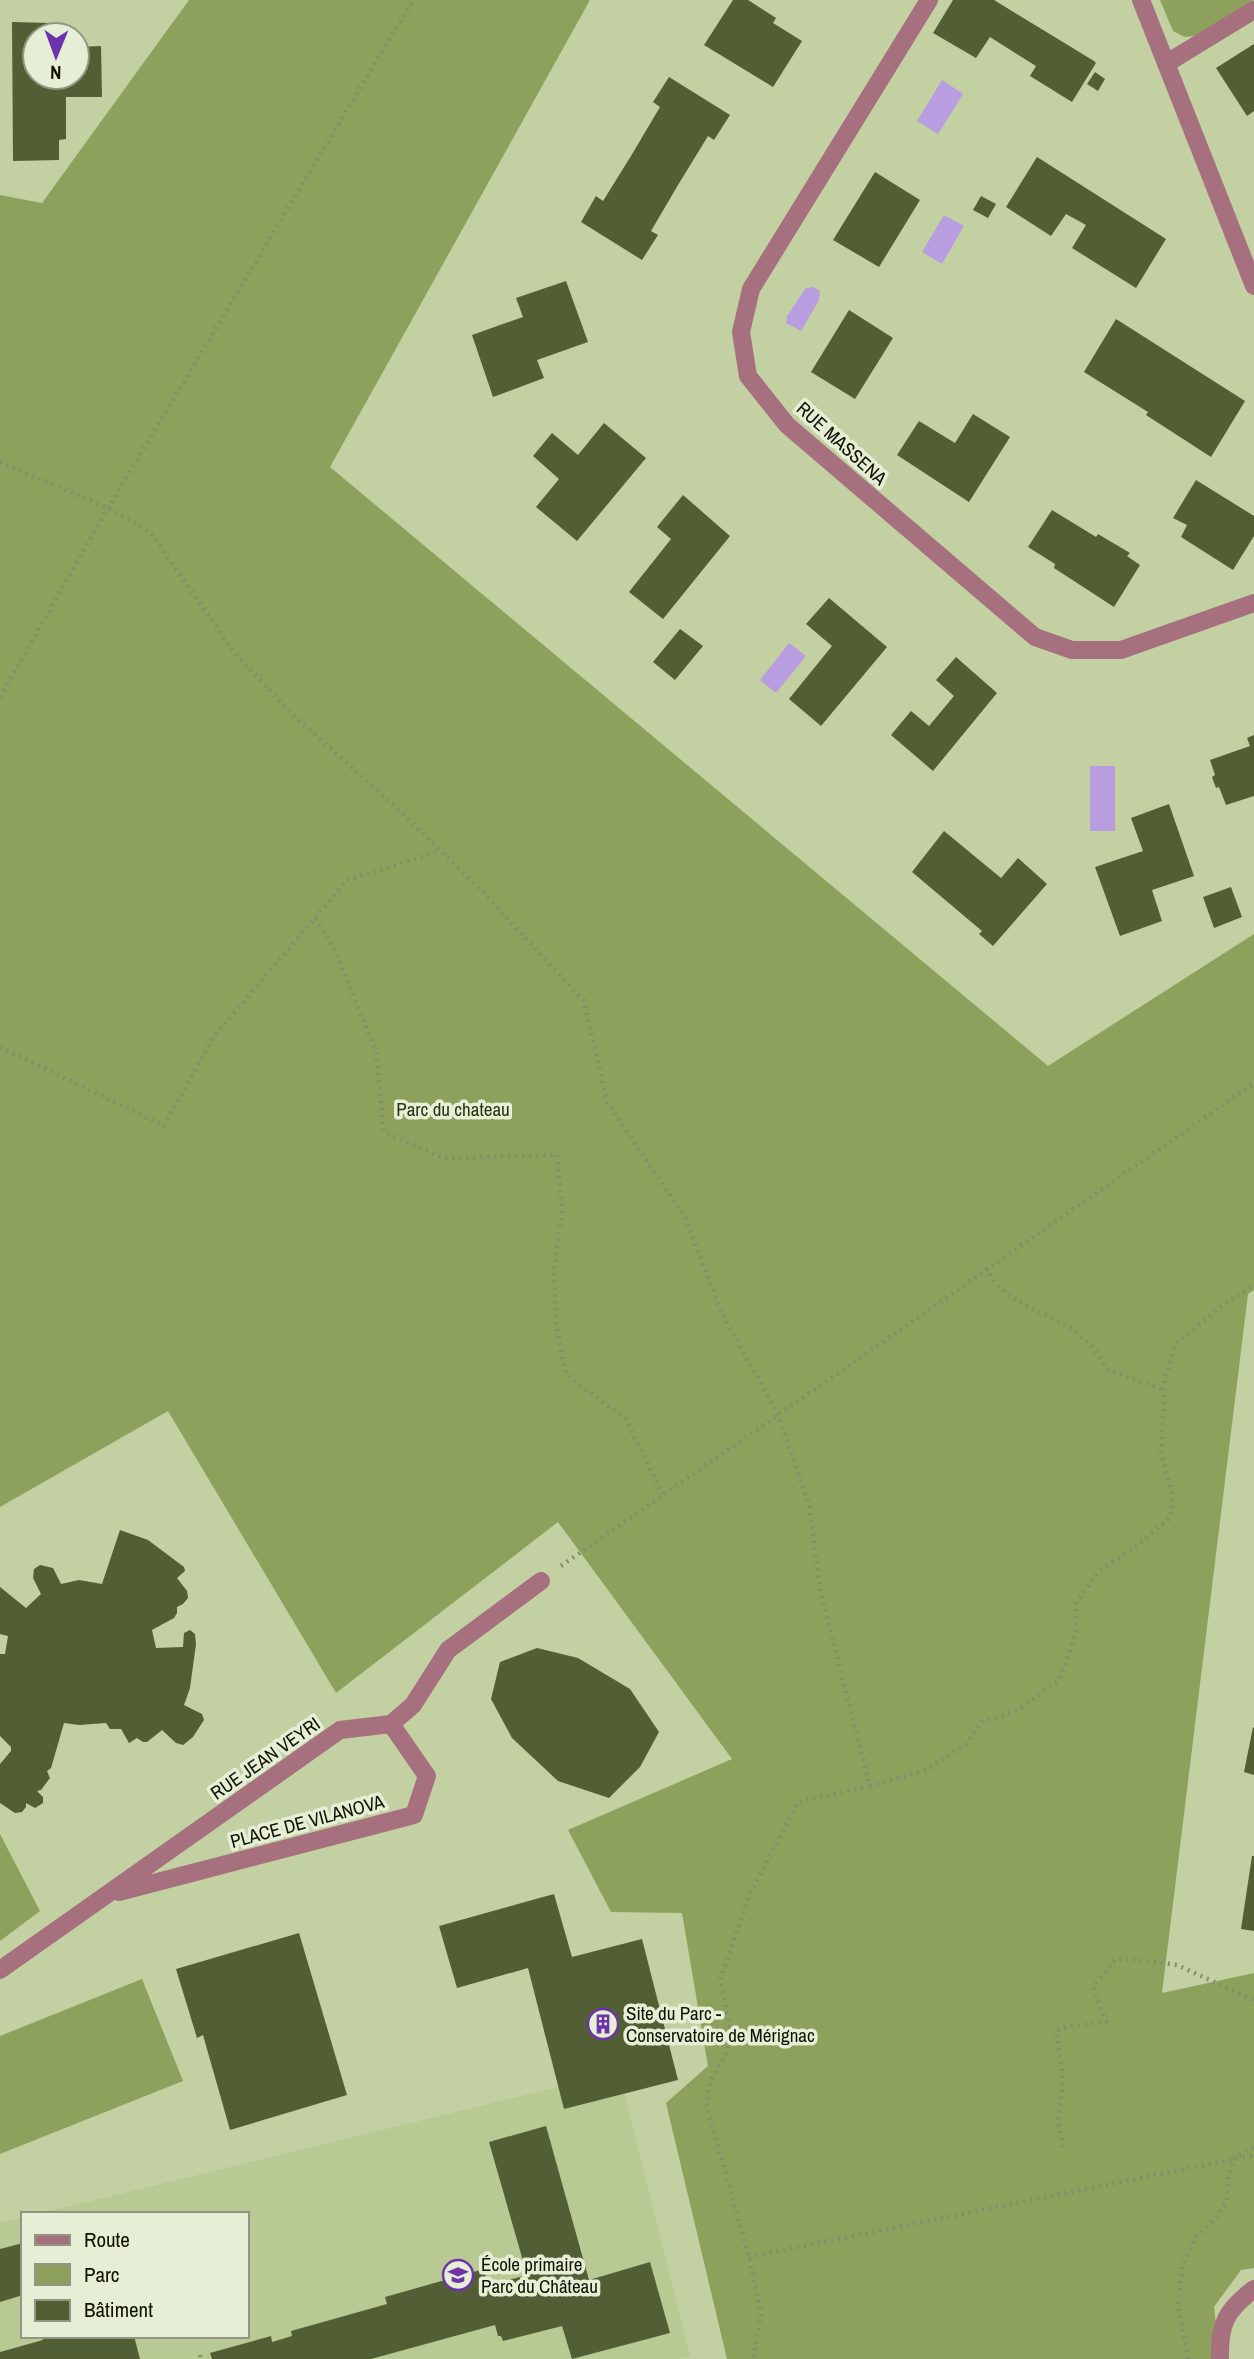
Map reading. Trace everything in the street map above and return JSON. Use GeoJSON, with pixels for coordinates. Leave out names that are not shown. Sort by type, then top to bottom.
{"type":"FeatureCollection","features":[{"type":"Feature","properties":{"kind":"street","name":"RUE MASSENA"},"geometry":{"type":"LineString","coordinates":[[929,0],[751,289],[741,332],[748,376],[787,425],[1035,637],[1072,650],[1121,650],[1254,603]]}},
{"type":"Feature","properties":{"kind":"street"},"geometry":{"type":"LineString","coordinates":[[1141,0],[1254,286]]}},
{"type":"Feature","properties":{"kind":"street"},"geometry":{"type":"LineString","coordinates":[[1167,63],[1254,10]]}},
{"type":"Feature","properties":{"kind":"street"},"geometry":{"type":"LineString","coordinates":[[391,1724],[413,1705],[448,1650],[541,1581]]}},
{"type":"Feature","properties":{"kind":"street","name":"PLACE DE VILANOVA"},"geometry":{"type":"LineString","coordinates":[[110,1894],[414,1815],[427,1776],[391,1724]]}},
{"type":"Feature","properties":{"kind":"street","name":"RUE JEAN VEYRI"},"geometry":{"type":"LineString","coordinates":[[0,1970],[340,1730],[391,1724]]}},
{"type":"Feature","properties":{"kind":"street"},"geometry":{"type":"LineString","coordinates":[[1220,2359],[1219,2338],[1225,2318],[1238,2301],[1254,2289]]}},
{"type":"Feature","properties":{"kind":"path"},"geometry":{"type":"LineString","coordinates":[[0,697],[108,508],[413,0]]}},
{"type":"Feature","properties":{"kind":"path"},"geometry":{"type":"LineString","coordinates":[[0,462],[108,508],[150,532],[234,652],[294,716],[387,799],[475,884],[584,1002],[607,1102],[685,1217],[722,1314],[778,1414],[809,1505],[821,1594],[870,1786]]}},
{"type":"Feature","properties":{"kind":"path"},"geometry":{"type":"LineString","coordinates":[[0,1047],[164,1126],[213,1038],[347,880],[440,850]]}},
{"type":"Feature","properties":{"kind":"path"},"geometry":{"type":"LineString","coordinates":[[314,919],[333,946],[376,1052],[384,1132],[443,1158],[557,1155],[562,1211],[554,1269],[556,1325],[566,1374],[625,1419],[663,1494]]}},
{"type":"Feature","properties":{"kind":"path"},"geometry":{"type":"LineString","coordinates":[[541,1581],[1254,1083]]}},
{"type":"Feature","properties":{"kind":"path"},"geometry":{"type":"LineString","coordinates":[[986,1268],[995,1284],[1013,1300],[1076,1332],[1097,1350],[1108,1370],[1165,1390]]}},
{"type":"Feature","properties":{"kind":"path"},"geometry":{"type":"LineString","coordinates":[[753,2359],[761,2314],[749,2257],[706,2104],[711,2079],[727,2053],[730,2027],[720,1980],[749,1896],[798,1802],[927,1770],[967,1743],[982,1722],[1018,1710],[1057,1682],[1077,1630],[1076,1603],[1100,1570],[1131,1550],[1171,1517],[1172,1495],[1161,1451],[1166,1378],[1176,1344],[1219,1308],[1254,1285]]}},
{"type":"Feature","properties":{"kind":"path"},"geometry":{"type":"LineString","coordinates":[[1063,2147],[1058,2120],[1063,2078],[1056,2031],[1071,2026],[1106,2022],[1093,1987],[1116,1959],[1177,1965],[1254,2000]]}},
{"type":"Feature","properties":{"kind":"path"},"geometry":{"type":"LineString","coordinates":[[1188,2359],[1178,2304],[1183,2265],[1195,2238],[1215,2219],[1227,2201],[1233,2159],[1254,2147]]}},
{"type":"Feature","properties":{"kind":"path"},"geometry":{"type":"LineString","coordinates":[[749,2257],[1254,2155]]}},
{"type":"Feature","properties":{"kind":"shaded area"},"geometry":{"type":"Polygon","coordinates":[[[942,80],[963,94],[938,134],[917,121],[942,80]]]}},
{"type":"Feature","properties":{"kind":"shaded area"},"geometry":{"type":"Polygon","coordinates":[[[944,215],[964,226],[942,264],[922,252],[944,215]]]}},
{"type":"Feature","properties":{"kind":"shaded area"},"geometry":{"type":"Polygon","coordinates":[[[813,287],[820,291],[819,300],[801,331],[786,323],[787,316],[806,288],[813,287]]]}},
{"type":"Feature","properties":{"kind":"shaded area"},"geometry":{"type":"Polygon","coordinates":[[[789,643],[806,656],[776,693],[760,680],[789,643]]]}},
{"type":"Feature","properties":{"kind":"shaded area"},"geometry":{"type":"Polygon","coordinates":[[[1090,766],[1115,766],[1115,831],[1090,831],[1090,766]]]}},
{"type":"Feature","properties":{"kind":"shaded area","name":"École primaire Parc du Château"},"geometry":{"type":"Polygon","coordinates":[[[619,2072],[690,2356],[677,2359],[0,2359],[0,2223],[21,2218],[21,2338],[248,2338],[248,2212],[46,2212],[619,2072]]]}},
{"type":"Feature","properties":{"kind":"green space","name":"Parc du chateau"},"geometry":{"type":"Polygon","coordinates":[[[189,0],[590,0],[330,467],[1048,1066],[1254,934],[1254,1290],[1248,1294],[1162,1993],[1254,1973],[1254,2268],[1241,2270],[1214,2307],[1220,2359],[727,2359],[666,2103],[708,2066],[682,1913],[611,1912],[568,1830],[732,1759],[558,1522],[336,1693],[168,1411],[0,1507],[0,195],[42,203],[189,0]]]}},
{"type":"Feature","properties":{"kind":"green space"},"geometry":{"type":"Polygon","coordinates":[[[1160,0],[1254,0],[1201,35],[1185,37],[1173,31],[1160,0]]]}},
{"type":"Feature","properties":{"kind":"green space"},"geometry":{"type":"Polygon","coordinates":[[[0,1834],[40,1911],[0,1941],[0,1834]]]}},
{"type":"Feature","properties":{"kind":"green space"},"geometry":{"type":"Polygon","coordinates":[[[142,1979],[183,2081],[0,2154],[0,2036],[142,1979]]]}},
{"type":"Feature","properties":{"kind":"building"},"geometry":{"type":"Polygon","coordinates":[[[733,0],[748,0],[776,18],[773,23],[802,41],[773,87],[704,45],[733,0]]]}},
{"type":"Feature","properties":{"kind":"building"},"geometry":{"type":"Polygon","coordinates":[[[953,0],[994,0],[1094,61],[1096,63],[1072,102],[1030,76],[1036,66],[990,37],[976,58],[933,33],[953,0]]]}},
{"type":"Feature","properties":{"kind":"building"},"geometry":{"type":"Polygon","coordinates":[[[12,22],[21,22],[21,91],[91,91],[91,46],[101,46],[102,97],[66,97],[66,139],[59,140],[59,160],[13,161],[12,22]]]}},
{"type":"Feature","properties":{"kind":"building"},"geometry":{"type":"Polygon","coordinates":[[[1254,44],[1254,111],[1247,116],[1216,68],[1254,44]]]}},
{"type":"Feature","properties":{"kind":"building"},"geometry":{"type":"Polygon","coordinates":[[[1095,72],[1105,79],[1098,91],[1087,84],[1095,72]]]}},
{"type":"Feature","properties":{"kind":"building"},"geometry":{"type":"Polygon","coordinates":[[[669,77],[730,115],[714,140],[708,136],[678,185],[651,231],[658,235],[642,260],[581,222],[596,196],[603,201],[631,156],[660,107],[653,102],[669,77]]]}},
{"type":"Feature","properties":{"kind":"building"},"geometry":{"type":"Polygon","coordinates":[[[1037,157],[1166,239],[1136,288],[1072,248],[1086,225],[1066,214],[1051,236],[1006,207],[1037,157]]]}},
{"type":"Feature","properties":{"kind":"building"},"geometry":{"type":"Polygon","coordinates":[[[875,172],[920,200],[879,267],[833,240],[875,172]]]}},
{"type":"Feature","properties":{"kind":"building"},"geometry":{"type":"Polygon","coordinates":[[[981,196],[996,204],[988,218],[973,210],[981,196]]]}},
{"type":"Feature","properties":{"kind":"building"},"geometry":{"type":"Polygon","coordinates":[[[566,281],[588,342],[537,360],[544,378],[493,397],[472,335],[523,317],[516,298],[566,281]]]}},
{"type":"Feature","properties":{"kind":"building"},"geometry":{"type":"Polygon","coordinates":[[[849,310],[893,338],[855,399],[811,372],[849,310]]]}},
{"type":"Feature","properties":{"kind":"building"},"geometry":{"type":"Polygon","coordinates":[[[1116,319],[1245,401],[1211,457],[1146,415],[1148,412],[1084,372],[1116,319]]]}},
{"type":"Feature","properties":{"kind":"building"},"geometry":{"type":"Polygon","coordinates":[[[973,414],[1010,437],[969,502],[897,455],[919,421],[955,443],[973,414]]]}},
{"type":"Feature","properties":{"kind":"building"},"geometry":{"type":"Polygon","coordinates":[[[604,423],[646,458],[577,541],[536,507],[559,479],[533,456],[552,433],[578,455],[604,423]]]}},
{"type":"Feature","properties":{"kind":"building"},"geometry":{"type":"Polygon","coordinates":[[[1196,480],[1254,516],[1254,536],[1233,570],[1181,537],[1187,525],[1173,518],[1196,480]]]}},
{"type":"Feature","properties":{"kind":"building"},"geometry":{"type":"Polygon","coordinates":[[[683,495],[730,536],[663,619],[629,592],[671,539],[657,527],[683,495]]]}},
{"type":"Feature","properties":{"kind":"building"},"geometry":{"type":"Polygon","coordinates":[[[1052,510],[1096,537],[1098,534],[1130,553],[1127,556],[1140,565],[1114,607],[1054,568],[1055,564],[1028,547],[1052,510]]]}},
{"type":"Feature","properties":{"kind":"building"},"geometry":{"type":"Polygon","coordinates":[[[829,598],[887,647],[821,726],[789,699],[832,646],[806,624],[829,598]]]}},
{"type":"Feature","properties":{"kind":"building"},"geometry":{"type":"Polygon","coordinates":[[[680,629],[703,646],[675,680],[653,662],[680,629]]]}},
{"type":"Feature","properties":{"kind":"building"},"geometry":{"type":"Polygon","coordinates":[[[956,657],[997,693],[933,771],[891,735],[911,711],[929,726],[954,696],[936,680],[956,657]]]}},
{"type":"Feature","properties":{"kind":"building"},"geometry":{"type":"Polygon","coordinates":[[[1254,735],[1254,796],[1226,805],[1212,777],[1215,775],[1210,760],[1250,746],[1247,738],[1254,735]]]}},
{"type":"Feature","properties":{"kind":"building"},"geometry":{"type":"Polygon","coordinates":[[[1169,804],[1194,876],[1152,890],[1162,921],[1120,936],[1095,867],[1143,851],[1131,818],[1169,804]]]}},
{"type":"Feature","properties":{"kind":"building"},"geometry":{"type":"Polygon","coordinates":[[[944,831],[1001,878],[1018,858],[1047,884],[993,946],[979,934],[982,931],[912,872],[944,831]]]}},
{"type":"Feature","properties":{"kind":"building"},"geometry":{"type":"Polygon","coordinates":[[[1231,887],[1242,917],[1214,928],[1203,897],[1231,887]]]}},
{"type":"Feature","properties":{"kind":"building"},"geometry":{"type":"Polygon","coordinates":[[[120,1530],[148,1540],[184,1567],[185,1571],[177,1578],[187,1591],[188,1598],[177,1607],[174,1618],[152,1630],[156,1648],[183,1647],[184,1633],[190,1630],[195,1634],[190,1688],[184,1705],[202,1714],[204,1720],[193,1737],[183,1745],[176,1743],[162,1730],[147,1742],[137,1738],[129,1743],[121,1729],[110,1729],[106,1723],[64,1723],[51,1768],[47,1771],[50,1778],[41,1790],[37,1791],[43,1797],[43,1803],[35,1808],[26,1803],[22,1812],[15,1813],[0,1803],[0,1764],[11,1751],[11,1747],[0,1736],[0,1654],[5,1654],[8,1636],[0,1634],[0,1587],[26,1608],[41,1594],[33,1578],[34,1569],[40,1565],[53,1568],[61,1584],[79,1580],[102,1584],[120,1530]]]}},
{"type":"Feature","properties":{"kind":"building"},"geometry":{"type":"Polygon","coordinates":[[[537,1648],[578,1658],[630,1689],[659,1732],[640,1767],[609,1798],[558,1781],[512,1738],[491,1699],[500,1662],[537,1648]]]}},
{"type":"Feature","properties":{"kind":"building"},"geometry":{"type":"Polygon","coordinates":[[[1254,1728],[1254,1775],[1244,1772],[1254,1728]]]}},
{"type":"Feature","properties":{"kind":"building"},"geometry":{"type":"Polygon","coordinates":[[[1254,1856],[1254,1931],[1241,1929],[1254,1856]]]}},
{"type":"Feature","properties":{"kind":"building","name":"Site du Parc - Conservatoire de Mérignac"},"geometry":{"type":"Polygon","coordinates":[[[554,1894],[572,1957],[642,1939],[678,2080],[564,2109],[528,1968],[457,1988],[439,1926],[554,1894]]]}},
{"type":"Feature","properties":{"kind":"building"},"geometry":{"type":"Polygon","coordinates":[[[299,1933],[347,2095],[230,2130],[203,2035],[197,2038],[176,1969],[299,1933]]]}},
{"type":"Feature","properties":{"kind":"building"},"geometry":{"type":"Polygon","coordinates":[[[546,2126],[589,2280],[650,2262],[670,2333],[572,2359],[562,2326],[503,2341],[501,2336],[498,2336],[495,2325],[371,2359],[212,2359],[210,2353],[271,2336],[272,2342],[292,2336],[291,2331],[387,2304],[385,2297],[484,2269],[488,2286],[527,2275],[489,2142],[546,2126]]]}},
{"type":"Feature","properties":{"kind":"building"},"geometry":{"type":"Polygon","coordinates":[[[21,2244],[21,2296],[0,2302],[0,2249],[21,2244]]]}},
{"type":"Feature","properties":{"kind":"building"},"geometry":{"type":"Polygon","coordinates":[[[135,2338],[140,2359],[0,2359],[0,2352],[43,2340],[135,2338]]]}},
{"type":"Feature","properties":{"kind":"place","name":"Site du Parc - Conservatoire de Mérignac"},"geometry":{"type":"Point","coordinates":[603,2024]}},
{"type":"Feature","properties":{"kind":"place","name":"École primaire Parc du Château"},"geometry":{"type":"Point","coordinates":[458,2275]}}]}
